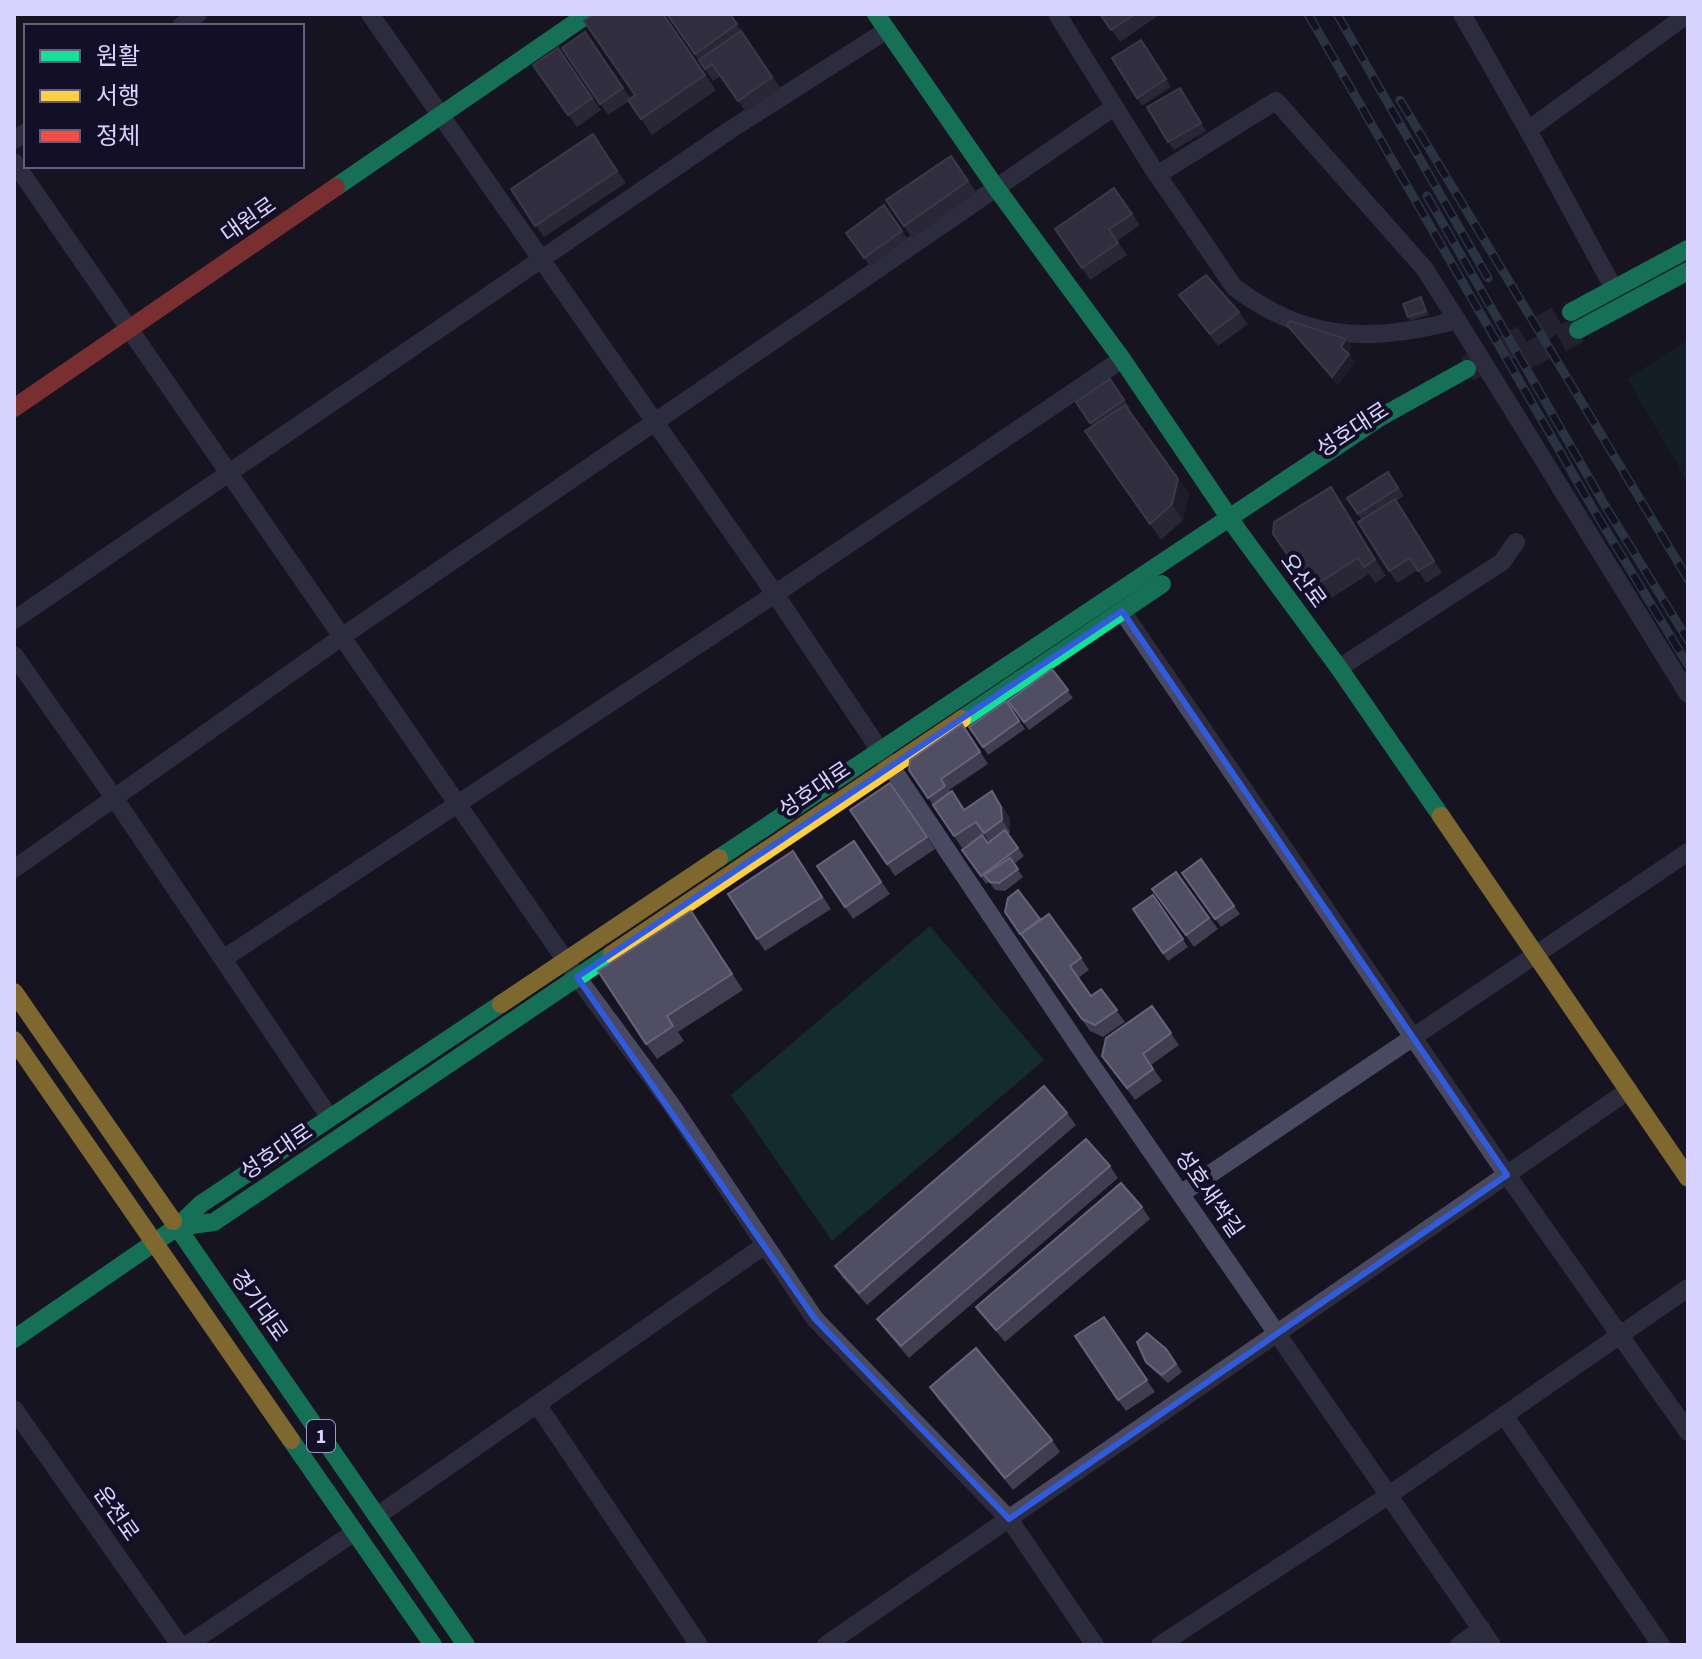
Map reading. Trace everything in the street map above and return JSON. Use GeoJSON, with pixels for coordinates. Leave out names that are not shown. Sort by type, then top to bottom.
{"type":"FeatureCollection","features":[{"type":"Feature","properties":{"kind":"main road","name":"대원로"},"geometry":{"type":"LineString","coordinates":[[14,408],[588,14]]}},
{"type":"Feature","properties":{"kind":"main road","name":"오산로"},"geometry":{"type":"LineString","coordinates":[[876,14],[997,189],[1122,359],[1234,525],[1339,668],[1688,1178]]}},
{"type":"Feature","properties":{"kind":"main road"},"geometry":{"type":"LineString","coordinates":[[1688,249],[1614,289],[1574,321],[1688,271]]}},
{"type":"Feature","properties":{"kind":"main road","name":"성호대로"},"geometry":{"type":"LineString","coordinates":[[177,1227],[214,1222],[577,977],[885,759],[1234,525],[1390,431],[1471,376]]}},
{"type":"Feature","properties":{"kind":"main road","name":"성호대로"},"geometry":{"type":"LineString","coordinates":[[14,1339],[177,1227],[201,1204],[566,961],[1122,611],[1234,525]]}},
{"type":"Feature","properties":{"kind":"main road","name":"경기대로"},"geometry":{"type":"LineString","coordinates":[[14,992],[466,1645]]}},
{"type":"Feature","properties":{"kind":"main road","name":"1"},"geometry":{"type":"LineString","coordinates":[[14,1040],[433,1645]]}},
{"type":"Feature","properties":{"kind":"street","name":"성호새싹길"},"geometry":{"type":"LineString","coordinates":[[370,14],[775,594],[1086,1057],[1487,1637]]}},
{"type":"Feature","properties":{"kind":"street"},"geometry":{"type":"LineString","coordinates":[[1057,14],[1157,175],[1234,287],[1285,320],[1358,336],[1413,332],[1457,320]]}},
{"type":"Feature","properties":{"kind":"street"},"geometry":{"type":"LineString","coordinates":[[1462,14],[1614,289]]}},
{"type":"Feature","properties":{"kind":"street"},"geometry":{"type":"LineString","coordinates":[[1528,130],[1688,14]]}},
{"type":"Feature","properties":{"kind":"street"},"geometry":{"type":"LineString","coordinates":[[14,620],[733,128],[887,30]]}},
{"type":"Feature","properties":{"kind":"street"},"geometry":{"type":"LineString","coordinates":[[1157,175],[1276,101],[1424,268],[1688,694]]}},
{"type":"Feature","properties":{"kind":"street"},"geometry":{"type":"LineString","coordinates":[[14,869],[343,636],[1114,107]]}},
{"type":"Feature","properties":{"kind":"street"},"geometry":{"type":"LineString","coordinates":[[14,162],[577,977],[670,1103],[815,1319],[1009,1519],[1095,1645]]}},
{"type":"Feature","properties":{"kind":"street"},"geometry":{"type":"LineString","coordinates":[[223,959],[775,594],[1122,359]]}},
{"type":"Feature","properties":{"kind":"street"},"geometry":{"type":"LineString","coordinates":[[1339,668],[1502,562],[1516,542]]}},
{"type":"Feature","properties":{"kind":"street"},"geometry":{"type":"LineString","coordinates":[[1122,611],[1507,1175],[1688,1432]]}},
{"type":"Feature","properties":{"kind":"street"},"geometry":{"type":"LineString","coordinates":[[14,655],[330,1118]]}},
{"type":"Feature","properties":{"kind":"street"},"geometry":{"type":"LineString","coordinates":[[1182,1193],[1688,852]]}},
{"type":"Feature","properties":{"kind":"street"},"geometry":{"type":"LineString","coordinates":[[826,1645],[1629,1090]]}},
{"type":"Feature","properties":{"kind":"street"},"geometry":{"type":"LineString","coordinates":[[377,1516],[765,1245]]}},
{"type":"Feature","properties":{"kind":"street"},"geometry":{"type":"LineString","coordinates":[[1160,1645],[1389,1495],[1688,1288]]}},
{"type":"Feature","properties":{"kind":"street"},"geometry":{"type":"LineString","coordinates":[[537,1404],[699,1645]]}},
{"type":"Feature","properties":{"kind":"street","name":"운천로"},"geometry":{"type":"LineString","coordinates":[[14,1409],[180,1645]]}},
{"type":"Feature","properties":{"kind":"street"},"geometry":{"type":"LineString","coordinates":[[1504,1415],[1661,1645]]}},
{"type":"Feature","properties":{"kind":"street"},"geometry":{"type":"LineString","coordinates":[[187,1645],[355,1532]]}},
{"type":"Feature","properties":{"kind":"street"},"geometry":{"type":"LineString","coordinates":[[1459,1645],[1487,1637]]}},
{"type":"Feature","properties":{"kind":"highlighted area"},"geometry":{"type":"Polygon","coordinates":[[[1122,611],[1507,1175],[1009,1519],[815,1319],[577,977],[1122,611]]]}},
{"type":"Feature","properties":{"kind":"green space"},"geometry":{"type":"Polygon","coordinates":[[[1688,340],[1688,482],[1627,379],[1688,340]]]}},
{"type":"Feature","properties":{"kind":"green space"},"geometry":{"type":"Polygon","coordinates":[[[930,926],[1044,1060],[832,1241],[731,1095],[930,926]]]}},
{"type":"Feature","properties":{"kind":"building"},"geometry":{"type":"Polygon","coordinates":[[[594,14],[663,14],[705,75],[641,119],[628,100],[635,95],[584,21],[594,14]]]}},
{"type":"Feature","properties":{"kind":"building"},"geometry":{"type":"Polygon","coordinates":[[[667,14],[730,14],[737,24],[695,54],[667,14]]]}},
{"type":"Feature","properties":{"kind":"building"},"geometry":{"type":"Polygon","coordinates":[[[1100,14],[1135,14],[1111,30],[1100,14]]]}},
{"type":"Feature","properties":{"kind":"building"},"geometry":{"type":"Polygon","coordinates":[[[741,31],[772,77],[738,101],[712,64],[705,69],[699,60],[741,31]]]}},
{"type":"Feature","properties":{"kind":"building"},"geometry":{"type":"Polygon","coordinates":[[[585,32],[623,88],[600,104],[562,48],[585,32]]]}},
{"type":"Feature","properties":{"kind":"building"},"geometry":{"type":"Polygon","coordinates":[[[1141,40],[1166,79],[1137,98],[1112,58],[1141,40]]]}},
{"type":"Feature","properties":{"kind":"building"},"geometry":{"type":"Polygon","coordinates":[[[558,48],[592,98],[568,115],[533,65],[558,48]]]}},
{"type":"Feature","properties":{"kind":"building"},"geometry":{"type":"Polygon","coordinates":[[[1180,88],[1201,123],[1168,142],[1147,107],[1180,88]]]}},
{"type":"Feature","properties":{"kind":"building"},"geometry":{"type":"Polygon","coordinates":[[[593,134],[617,171],[535,226],[511,189],[593,134]]]}},
{"type":"Feature","properties":{"kind":"building"},"geometry":{"type":"Polygon","coordinates":[[[951,156],[968,181],[904,226],[886,200],[951,156]]]}},
{"type":"Feature","properties":{"kind":"building"},"geometry":{"type":"Polygon","coordinates":[[[1114,188],[1132,214],[1109,229],[1118,243],[1082,268],[1055,229],[1114,188]]]}},
{"type":"Feature","properties":{"kind":"building"},"geometry":{"type":"Polygon","coordinates":[[[884,205],[902,231],[864,258],[846,233],[884,205]]]}},
{"type":"Feature","properties":{"kind":"building"},"geometry":{"type":"Polygon","coordinates":[[[1206,275],[1239,312],[1210,334],[1179,295],[1206,275]]]}},
{"type":"Feature","properties":{"kind":"building"},"geometry":{"type":"Polygon","coordinates":[[[1421,297],[1426,311],[1408,317],[1403,304],[1421,297]]]}},
{"type":"Feature","properties":{"kind":"building"},"geometry":{"type":"Polygon","coordinates":[[[1290,321],[1346,339],[1341,347],[1349,354],[1332,377],[1287,325],[1290,321]]]}},
{"type":"Feature","properties":{"kind":"building"},"geometry":{"type":"Polygon","coordinates":[[[1110,379],[1124,400],[1090,423],[1076,402],[1110,379]]]}},
{"type":"Feature","properties":{"kind":"building"},"geometry":{"type":"Polygon","coordinates":[[[1125,405],[1178,479],[1172,504],[1150,524],[1085,431],[1125,405]]]}},
{"type":"Feature","properties":{"kind":"building"},"geometry":{"type":"Polygon","coordinates":[[[1388,472],[1398,488],[1358,514],[1347,498],[1388,472]]]}},
{"type":"Feature","properties":{"kind":"building"},"geometry":{"type":"Polygon","coordinates":[[[1331,487],[1375,560],[1364,567],[1358,558],[1311,588],[1273,534],[1274,522],[1331,487]]]}},
{"type":"Feature","properties":{"kind":"building"},"geometry":{"type":"Polygon","coordinates":[[[1395,499],[1434,561],[1418,571],[1410,558],[1389,571],[1358,522],[1395,499]]]}},
{"type":"Feature","properties":{"kind":"building"},"geometry":{"type":"Polygon","coordinates":[[[1052,669],[1068,690],[1024,722],[1008,701],[1052,669]]]}},
{"type":"Feature","properties":{"kind":"building"},"geometry":{"type":"Polygon","coordinates":[[[1006,701],[1019,721],[983,747],[969,727],[1006,701]]]}},
{"type":"Feature","properties":{"kind":"building"},"geometry":{"type":"Polygon","coordinates":[[[962,724],[980,752],[941,779],[945,786],[928,798],[909,770],[910,760],[962,724]]]}},
{"type":"Feature","properties":{"kind":"building"},"geometry":{"type":"Polygon","coordinates":[[[890,783],[927,837],[887,864],[850,810],[890,783]]]}},
{"type":"Feature","properties":{"kind":"building"},"geometry":{"type":"Polygon","coordinates":[[[952,791],[964,810],[992,791],[1001,807],[1002,820],[984,833],[976,822],[954,836],[933,805],[952,791]]]}},
{"type":"Feature","properties":{"kind":"building"},"geometry":{"type":"Polygon","coordinates":[[[1005,830],[1018,848],[981,876],[962,850],[982,835],[988,843],[1005,830]]]}},
{"type":"Feature","properties":{"kind":"building"},"geometry":{"type":"Polygon","coordinates":[[[854,841],[881,882],[845,907],[817,866],[854,841]]]}},
{"type":"Feature","properties":{"kind":"building"},"geometry":{"type":"Polygon","coordinates":[[[793,851],[822,897],[757,939],[728,894],[793,851]]]}},
{"type":"Feature","properties":{"kind":"building"},"geometry":{"type":"Polygon","coordinates":[[[1010,858],[1018,869],[999,883],[990,882],[984,875],[1010,858]]]}},
{"type":"Feature","properties":{"kind":"building"},"geometry":{"type":"Polygon","coordinates":[[[1201,859],[1234,906],[1215,919],[1182,873],[1201,859]]]}},
{"type":"Feature","properties":{"kind":"building"},"geometry":{"type":"Polygon","coordinates":[[[1176,872],[1209,918],[1186,935],[1152,889],[1176,872]]]}},
{"type":"Feature","properties":{"kind":"building"},"geometry":{"type":"Polygon","coordinates":[[[1018,890],[1040,919],[1020,934],[1005,912],[1008,898],[1018,890]]]}},
{"type":"Feature","properties":{"kind":"building"},"geometry":{"type":"Polygon","coordinates":[[[1153,895],[1183,939],[1163,953],[1133,909],[1153,895]]]}},
{"type":"Feature","properties":{"kind":"building"},"geometry":{"type":"Polygon","coordinates":[[[691,911],[732,974],[667,1016],[673,1026],[646,1044],[598,971],[691,911]]]}},
{"type":"Feature","properties":{"kind":"building"},"geometry":{"type":"Polygon","coordinates":[[[1049,914],[1081,958],[1070,966],[1091,996],[1101,989],[1117,1010],[1095,1025],[1082,1019],[1021,934],[1049,914]]]}},
{"type":"Feature","properties":{"kind":"building"},"geometry":{"type":"Polygon","coordinates":[[[1152,1006],[1171,1033],[1143,1054],[1153,1069],[1127,1088],[1102,1056],[1106,1038],[1152,1006]]]}},
{"type":"Feature","properties":{"kind":"building"},"geometry":{"type":"Polygon","coordinates":[[[1044,1086],[1067,1113],[859,1293],[835,1266],[1044,1086]]]}},
{"type":"Feature","properties":{"kind":"building"},"geometry":{"type":"Polygon","coordinates":[[[1086,1139],[1110,1166],[901,1346],[877,1319],[1086,1139]]]}},
{"type":"Feature","properties":{"kind":"building"},"geometry":{"type":"Polygon","coordinates":[[[1121,1183],[1142,1207],[996,1330],[976,1307],[1121,1183]]]}},
{"type":"Feature","properties":{"kind":"building"},"geometry":{"type":"Polygon","coordinates":[[[1104,1317],[1147,1380],[1118,1400],[1075,1336],[1104,1317]]]}},
{"type":"Feature","properties":{"kind":"building"},"geometry":{"type":"Polygon","coordinates":[[[1147,1333],[1166,1349],[1176,1364],[1162,1375],[1146,1362],[1137,1342],[1147,1333]]]}},
{"type":"Feature","properties":{"kind":"building"},"geometry":{"type":"Polygon","coordinates":[[[976,1348],[1052,1440],[1005,1478],[930,1387],[976,1348]]]}},
{"type":"Feature","properties":{"kind":"tunnel"},"geometry":{"type":"LineString","coordinates":[[1467,369],[1571,312]]}},
{"type":"Feature","properties":{"kind":"tunnel"},"geometry":{"type":"LineString","coordinates":[[1525,357],[1578,330]]}},
{"type":"Feature","properties":{"kind":"railway"},"geometry":{"type":"LineString","coordinates":[[1308,14],[1592,507],[1688,665]]}},
{"type":"Feature","properties":{"kind":"railway"},"geometry":{"type":"LineString","coordinates":[[1337,14],[1488,278]]}},
{"type":"Feature","properties":{"kind":"railway"},"geometry":{"type":"LineString","coordinates":[[1400,100],[1688,579]]}},
{"type":"Feature","properties":{"kind":"railway"},"geometry":{"type":"LineString","coordinates":[[1427,196],[1604,504],[1688,640]]}},
{"type":"Feature","properties":{"kind":"traffic: fast"},"geometry":{"type":"LineString","coordinates":[[336,187],[588,14]]}},
{"type":"Feature","properties":{"kind":"traffic: fast"},"geometry":{"type":"LineString","coordinates":[[876,14],[997,189],[1122,359],[1239,532],[1339,668],[1441,816]]}},
{"type":"Feature","properties":{"kind":"traffic: fast"},"geometry":{"type":"LineString","coordinates":[[1571,312],[1688,249]]}},
{"type":"Feature","properties":{"kind":"traffic: fast"},"geometry":{"type":"LineString","coordinates":[[1578,330],[1688,271]]}},
{"type":"Feature","properties":{"kind":"traffic: fast"},"geometry":{"type":"LineString","coordinates":[[719,858],[1379,418],[1467,369]]}},
{"type":"Feature","properties":{"kind":"traffic: fast"},"geometry":{"type":"LineString","coordinates":[[962,719],[1162,584]]}},
{"type":"Feature","properties":{"kind":"traffic: fast"},"geometry":{"type":"LineString","coordinates":[[177,1227],[214,1222],[612,954]]}},
{"type":"Feature","properties":{"kind":"traffic: fast"},"geometry":{"type":"LineString","coordinates":[[14,1339],[177,1227],[201,1204],[501,1004]]}},
{"type":"Feature","properties":{"kind":"traffic: fast"},"geometry":{"type":"LineString","coordinates":[[173,1221],[466,1645]]}},
{"type":"Feature","properties":{"kind":"traffic: fast"},"geometry":{"type":"LineString","coordinates":[[291,1440],[433,1645]]}},
{"type":"Feature","properties":{"kind":"traffic: slow"},"geometry":{"type":"LineString","coordinates":[[612,954],[962,719]]}},
{"type":"Feature","properties":{"kind":"traffic: slow"},"geometry":{"type":"LineString","coordinates":[[1441,816],[1688,1178]]}},
{"type":"Feature","properties":{"kind":"traffic: slow"},"geometry":{"type":"LineString","coordinates":[[501,1004],[719,858]]}},
{"type":"Feature","properties":{"kind":"traffic: slow"},"geometry":{"type":"LineString","coordinates":[[14,992],[173,1221]]}},
{"type":"Feature","properties":{"kind":"traffic: slow"},"geometry":{"type":"LineString","coordinates":[[14,1040],[291,1440]]}},
{"type":"Feature","properties":{"kind":"traffic: jam"},"geometry":{"type":"LineString","coordinates":[[14,408],[336,187]]}}]}
